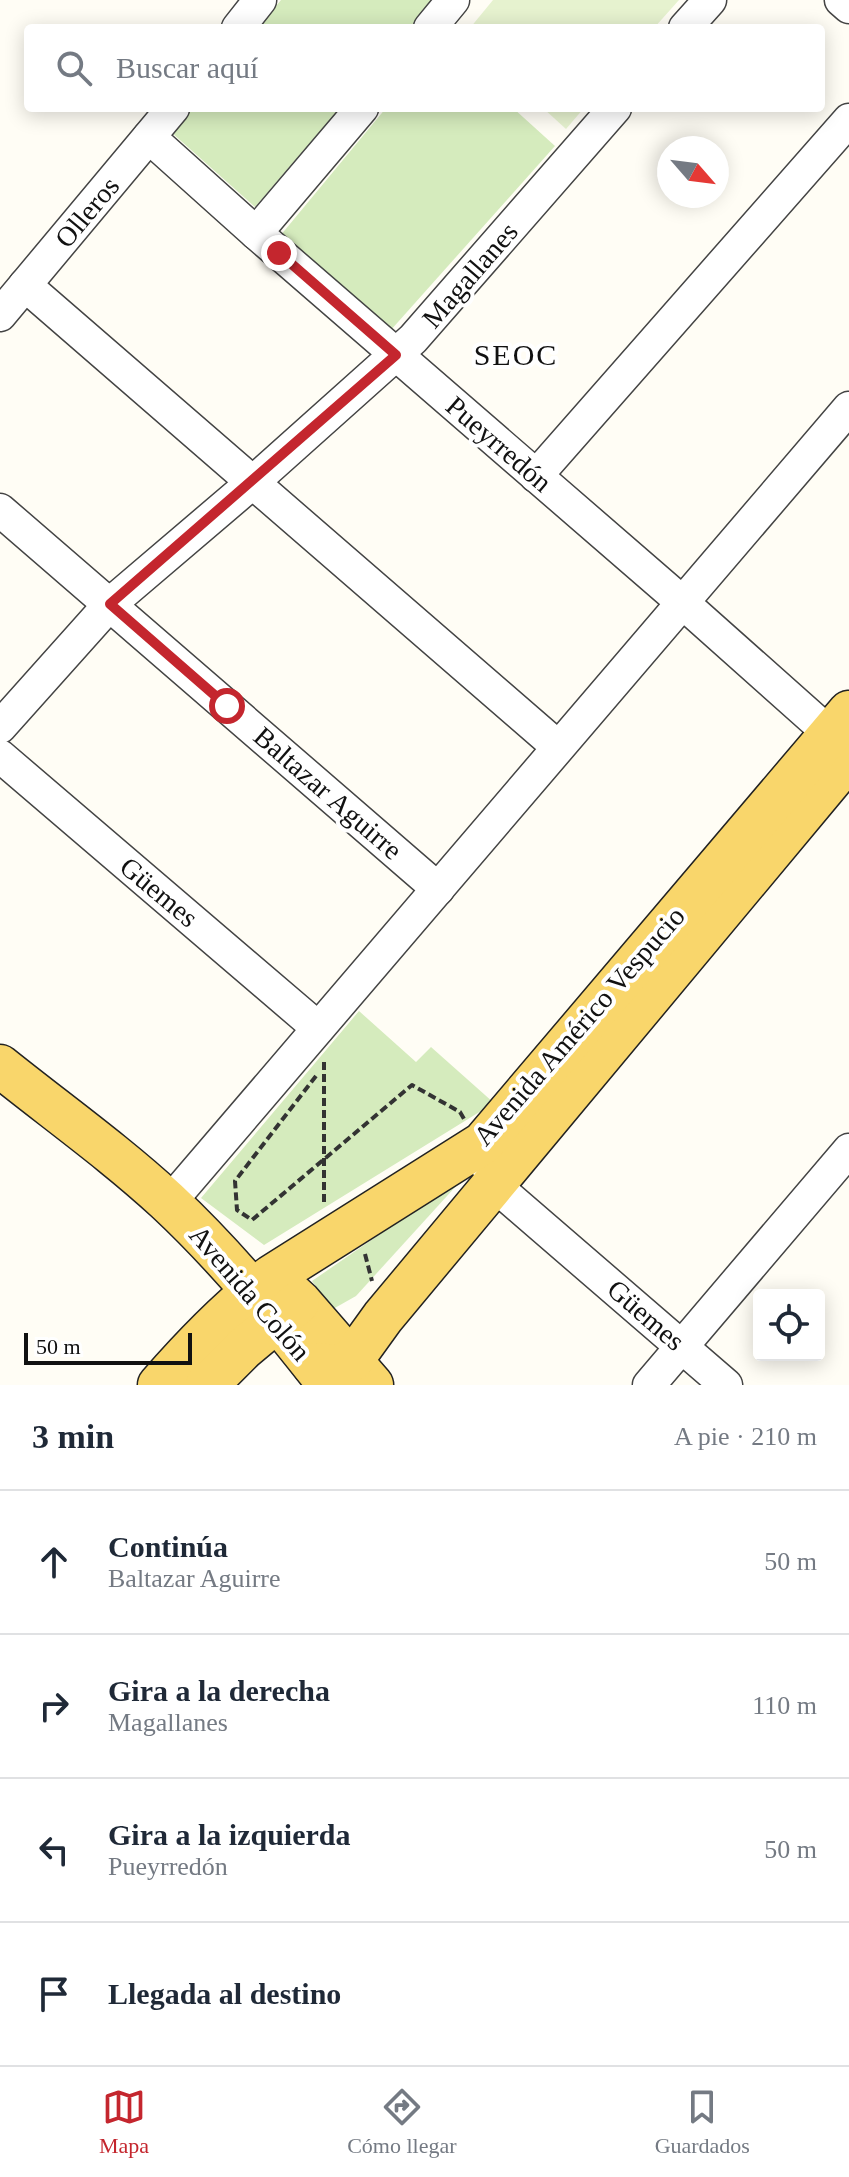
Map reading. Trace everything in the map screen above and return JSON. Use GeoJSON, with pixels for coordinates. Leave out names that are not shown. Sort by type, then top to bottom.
{"type":"FeatureCollection","features":[{"type":"Feature","properties":{"kind":"main road","name":"Avenida Américo Vespucio"},"geometry":{"type":"LineString","coordinates":[[159,1385],[188,1352],[275,1297],[342,1231],[472,1150],[844,739]]}},
{"type":"Feature","properties":{"kind":"main road","name":"Avenida Américo Vespucio"},"geometry":{"type":"LineString","coordinates":[[342,1374],[383,1317],[493,1184],[844,739]]}},
{"type":"Feature","properties":{"kind":"main road","name":"Avenida Colón"},"geometry":{"type":"LineString","coordinates":[[0,1066],[169,1203],[241,1249],[275,1297],[342,1374]]}},
{"type":"Feature","properties":{"kind":"main road","name":"Avenida Américo Vespucio"},"geometry":{"type":"LineString","coordinates":[[207,1385],[243,1349],[275,1297]]}},
{"type":"Feature","properties":{"kind":"street"},"geometry":{"type":"LineString","coordinates":[[241,24],[260,0]]}},
{"type":"Feature","properties":{"kind":"street"},"geometry":{"type":"LineString","coordinates":[[433,24],[453,0]]}},
{"type":"Feature","properties":{"kind":"street"},"geometry":{"type":"LineString","coordinates":[[689,24],[710,0]]}},
{"type":"Feature","properties":{"kind":"street"},"geometry":{"type":"LineString","coordinates":[[841,0],[849,7]]}},
{"type":"Feature","properties":{"kind":"street","name":"Olleros"},"geometry":{"type":"LineString","coordinates":[[0,315],[170,112]]}},
{"type":"Feature","properties":{"kind":"street"},"geometry":{"type":"LineString","coordinates":[[256,233],[359,112]]}},
{"type":"Feature","properties":{"kind":"street","name":"Magallanes"},"geometry":{"type":"LineString","coordinates":[[0,727],[110,604],[252,483],[423,328],[612,112]]}},
{"type":"Feature","properties":{"kind":"street"},"geometry":{"type":"LineString","coordinates":[[536,476],[849,120]]}},
{"type":"Feature","properties":{"kind":"street","name":"Pueyrredón"},"geometry":{"type":"LineString","coordinates":[[149,137],[396,355],[844,739]]}},
{"type":"Feature","properties":{"kind":"street"},"geometry":{"type":"LineString","coordinates":[[25,285],[558,747]]}},
{"type":"Feature","properties":{"kind":"street"},"geometry":{"type":"LineString","coordinates":[[169,1203],[849,408]]}},
{"type":"Feature","properties":{"kind":"street","name":"Baltazar Aguirre"},"geometry":{"type":"LineString","coordinates":[[0,510],[438,889]]}},
{"type":"Feature","properties":{"kind":"street","name":"Güemes"},"geometry":{"type":"LineString","coordinates":[[0,756],[318,1028]]}},
{"type":"Feature","properties":{"kind":"street","name":"Güemes"},"geometry":{"type":"LineString","coordinates":[[472,1150],[476,1157],[485,1162],[493,1184],[726,1385]]}},
{"type":"Feature","properties":{"kind":"street"},"geometry":{"type":"LineString","coordinates":[[649,1385],[849,1150]]}},
{"type":"Feature","properties":{"kind":"path"},"geometry":{"type":"LineString","coordinates":[[318,1028],[324,1065],[323,1203],[342,1231],[365,1254],[383,1317]]}},
{"type":"Feature","properties":{"kind":"path"},"geometry":{"type":"LineString","coordinates":[[324,1065],[235,1181],[237,1210],[252,1220],[412,1085],[460,1112],[472,1150]]}},
{"type":"Feature","properties":{"kind":"green space"},"geometry":{"type":"Polygon","coordinates":[[[281,0],[434,0],[413,24],[261,24],[281,0]]]}},
{"type":"Feature","properties":{"kind":"green space"},"geometry":{"type":"Polygon","coordinates":[[[493,0],[679,0],[658,24],[473,24],[493,0]]]}},
{"type":"Feature","properties":{"kind":"green space"},"geometry":{"type":"Polygon","coordinates":[[[188,112],[337,112],[255,207],[171,132],[188,112]]]}},
{"type":"Feature","properties":{"kind":"green space"},"geometry":{"type":"Polygon","coordinates":[[[383,112],[517,112],[555,146],[390,331],[280,236],[383,112]]]}},
{"type":"Feature","properties":{"kind":"green space"},"geometry":{"type":"Polygon","coordinates":[[[547,112],[581,112],[566,129],[547,112]]]}},
{"type":"Feature","properties":{"kind":"green space"},"geometry":{"type":"Polygon","coordinates":[[[359,1011],[416,1062],[431,1047],[494,1103],[264,1245],[201,1198],[359,1011]]]}},
{"type":"Feature","properties":{"kind":"green space"},"geometry":{"type":"Polygon","coordinates":[[[467,1174],[356,1296],[333,1309],[312,1281],[467,1174]]]}},
{"type":"Feature","properties":{"kind":"district","name":"SEOC"},"geometry":{"type":"Point","coordinates":[516,354]}},
{"type":"Feature","properties":{"kind":"route"},"geometry":{"type":"LineString","coordinates":[[227,706],[110,604],[396,355],[279,253]]}}]}
